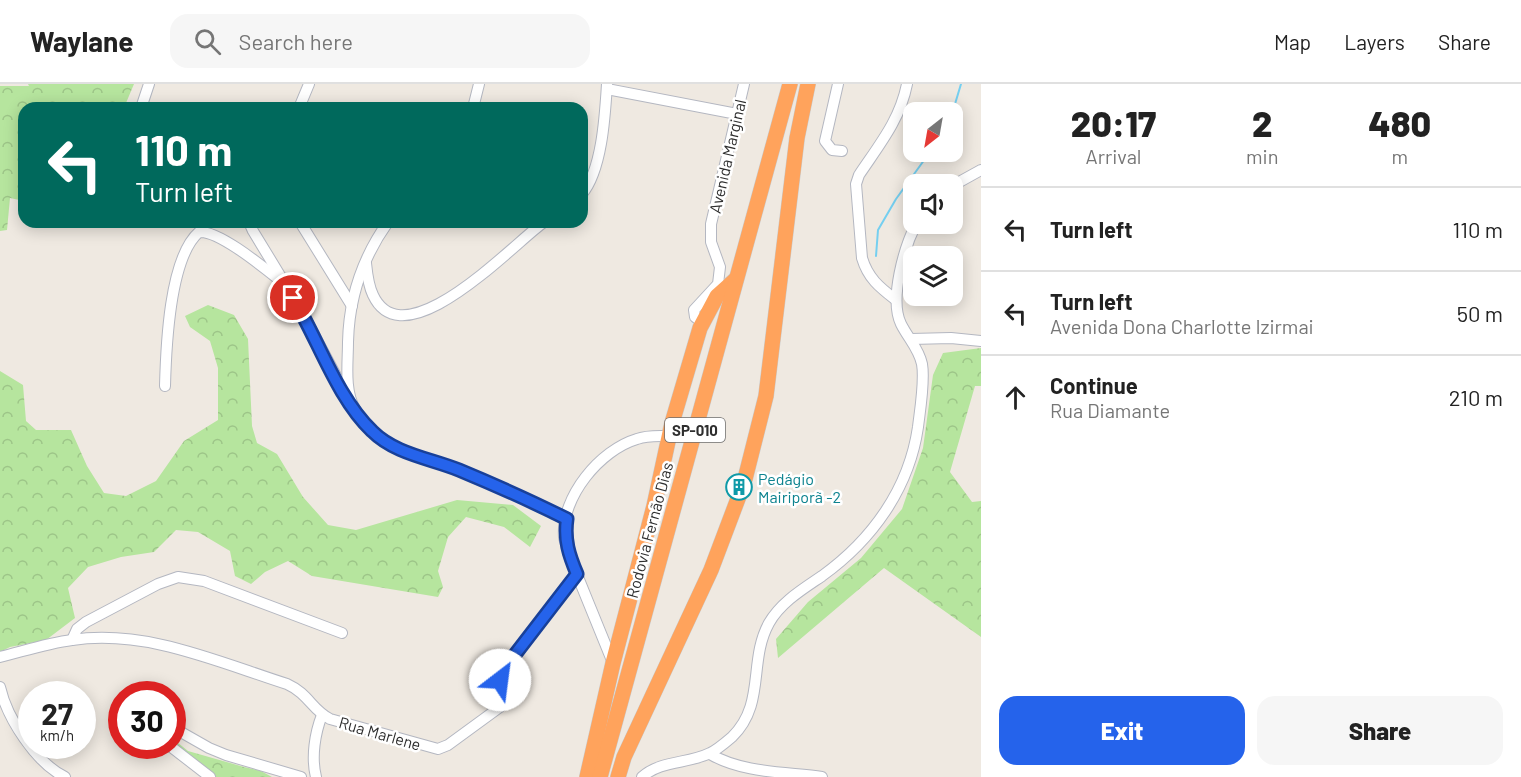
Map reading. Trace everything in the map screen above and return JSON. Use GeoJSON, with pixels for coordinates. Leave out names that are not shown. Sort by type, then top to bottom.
{"type":"FeatureCollection","features":[{"type":"Feature","properties":{"kind":"highway","name":"Rodovia Fernão Dias"},"geometry":{"type":"LineString","coordinates":[[600,777],[790,84]]}},
{"type":"Feature","properties":{"kind":"highway"},"geometry":{"type":"LineString","coordinates":[[745,479],[766,396],[797,138],[808,84]]}},
{"type":"Feature","properties":{"kind":"highway"},"geometry":{"type":"LineString","coordinates":[[587,777],[669,436],[702,322],[717,296],[736,279]]}},
{"type":"Feature","properties":{"kind":"highway"},"geometry":{"type":"LineString","coordinates":[[618,777],[624,757],[711,570],[739,496]]}},
{"type":"Feature","properties":{"kind":"street"},"geometry":{"type":"LineString","coordinates":[[143,102],[149,84]]}},
{"type":"Feature","properties":{"kind":"street"},"geometry":{"type":"LineString","coordinates":[[302,102],[309,84]]}},
{"type":"Feature","properties":{"kind":"street"},"geometry":{"type":"LineString","coordinates":[[474,102],[479,84]]}},
{"type":"Feature","properties":{"kind":"street","name":"Avenida Marginal"},"geometry":{"type":"LineString","coordinates":[[702,322],[695,317],[694,310],[718,284],[720,267],[711,242],[711,224],[744,84]]}},
{"type":"Feature","properties":{"kind":"street"},"geometry":{"type":"LineString","coordinates":[[838,84],[825,141],[832,150],[842,151]]}},
{"type":"Feature","properties":{"kind":"street"},"geometry":{"type":"LineString","coordinates":[[896,300],[872,280],[866,270],[862,258],[856,184],[859,175],[892,127],[905,98],[907,84]]}},
{"type":"Feature","properties":{"kind":"street"},"geometry":{"type":"LineString","coordinates":[[588,187],[597,166],[607,87],[737,114]]}},
{"type":"Feature","properties":{"kind":"street"},"geometry":{"type":"LineString","coordinates":[[963,180],[981,170]]}},
{"type":"Feature","properties":{"kind":"street"},"geometry":{"type":"LineString","coordinates":[[252,228],[354,408],[373,433],[405,452],[455,468],[567,519]]}},
{"type":"Feature","properties":{"kind":"street"},"geometry":{"type":"LineString","coordinates":[[304,228],[352,306]]}},
{"type":"Feature","properties":{"kind":"street"},"geometry":{"type":"LineString","coordinates":[[354,408],[349,393],[347,373],[348,334],[352,306],[358,280],[385,228]]}},
{"type":"Feature","properties":{"kind":"street"},"geometry":{"type":"LineString","coordinates":[[366,261],[369,286],[380,305],[396,314],[414,313],[443,303],[459,293],[537,228]]}},
{"type":"Feature","properties":{"kind":"street"},"geometry":{"type":"LineString","coordinates":[[165,386],[169,311],[187,247],[199,232],[212,234],[231,245],[286,285]]}},
{"type":"Feature","properties":{"kind":"street"},"geometry":{"type":"LineString","coordinates":[[642,777],[657,768],[710,754],[731,738],[750,712],[761,645],[769,623],[791,598],[842,560],[863,541],[886,512],[898,492],[917,429],[922,380],[921,361],[901,323],[896,300],[906,251],[912,234]]}},
{"type":"Feature","properties":{"kind":"street"},"geometry":{"type":"LineString","coordinates":[[911,339],[981,340]]}},
{"type":"Feature","properties":{"kind":"street"},"geometry":{"type":"LineString","coordinates":[[613,663],[569,555],[564,536],[567,519],[581,483],[598,462],[611,451],[636,439],[669,436]]}},
{"type":"Feature","properties":{"kind":"street","name":"Rua Marlene"},"geometry":{"type":"LineString","coordinates":[[0,657],[72,640],[125,638],[166,646],[297,689],[322,715],[339,722],[438,749],[448,745],[500,707],[504,699],[500,680],[504,670],[577,574]]}},
{"type":"Feature","properties":{"kind":"street"},"geometry":{"type":"LineString","coordinates":[[72,640],[77,629],[86,622],[158,584],[178,577],[204,581],[342,633]]}},
{"type":"Feature","properties":{"kind":"street"},"geometry":{"type":"LineString","coordinates":[[0,687],[15,726],[44,761],[65,777]]}},
{"type":"Feature","properties":{"kind":"street"},"geometry":{"type":"LineString","coordinates":[[316,777],[314,754],[317,730],[322,715]]}},
{"type":"Feature","properties":{"kind":"street"},"geometry":{"type":"LineString","coordinates":[[186,735],[226,755],[301,777]]}},
{"type":"Feature","properties":{"kind":"street"},"geometry":{"type":"LineString","coordinates":[[710,754],[739,766],[822,777]]}},
{"type":"Feature","properties":{"kind":"street"},"geometry":{"type":"LineString","coordinates":[[186,758],[210,777]]}},
{"type":"Feature","properties":{"kind":"green space"},"geometry":{"type":"Polygon","coordinates":[[[28,84],[134,84],[126,102],[18,102],[18,200],[10,198],[7,230],[0,231],[0,86],[29,86],[28,84]]]}},
{"type":"Feature","properties":{"kind":"green space"},"geometry":{"type":"Polygon","coordinates":[[[208,305],[234,315],[248,339],[252,426],[257,443],[277,454],[303,497],[328,525],[356,530],[457,500],[513,505],[541,526],[530,547],[504,527],[466,517],[448,537],[438,571],[443,587],[438,597],[312,576],[288,561],[265,572],[251,584],[235,576],[230,551],[198,532],[176,530],[154,552],[121,557],[88,567],[68,588],[75,618],[46,640],[10,647],[0,652],[0,371],[23,385],[26,421],[36,430],[71,430],[87,466],[104,493],[126,496],[156,481],[184,441],[218,420],[218,368],[210,341],[190,327],[185,316],[208,305]]]}},
{"type":"Feature","properties":{"kind":"green space"},"geometry":{"type":"Polygon","coordinates":[[[981,348],[981,386],[975,386],[950,472],[972,502],[981,501],[981,637],[884,568],[778,658],[776,639],[808,602],[861,558],[902,509],[923,448],[933,375],[943,353],[981,348]]]}},
{"type":"Feature","properties":{"kind":"green space"},"geometry":{"type":"Polygon","coordinates":[[[186,749],[261,771],[272,777],[216,777],[186,754],[186,749]]]}},
{"type":"Feature","properties":{"kind":"waterway"},"geometry":{"type":"LineString","coordinates":[[956,102],[961,84]]}},
{"type":"Feature","properties":{"kind":"waterway"},"geometry":{"type":"LineString","coordinates":[[876,256],[878,230],[896,199],[923,162]]}},
{"type":"Feature","properties":{"kind":"place","name":"Pedágio Mairiporã -2"},"geometry":{"type":"Point","coordinates":[739,487]}},
{"type":"Feature","properties":{"kind":"route"},"geometry":{"type":"LineString","coordinates":[[293,298],[331,371],[362,421],[373,433],[405,452],[455,468],[567,519],[564,536],[577,574],[510,661],[500,680]]}}]}
